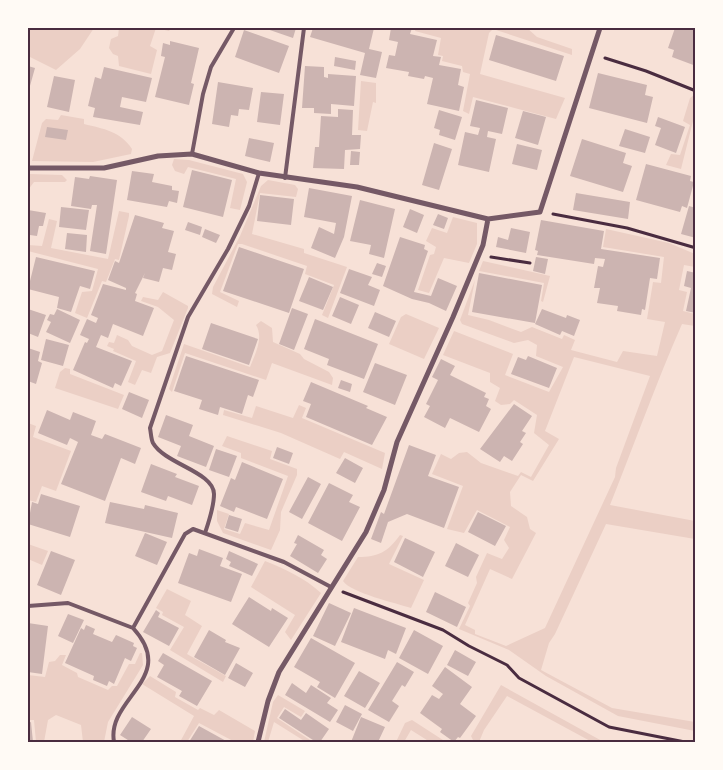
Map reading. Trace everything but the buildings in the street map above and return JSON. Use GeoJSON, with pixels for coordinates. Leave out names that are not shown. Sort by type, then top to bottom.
{"type":"FeatureCollection","features":[{"type":"Feature","properties":{"kind":"street"},"geometry":{"type":"LineString","coordinates":[[28,168],[104,168],[158,156],[192,154],[259,173],[357,187],[488,219],[540,212],[600,28]]}},
{"type":"Feature","properties":{"kind":"street"},"geometry":{"type":"LineString","coordinates":[[258,742],[268,701],[279,672],[366,532],[384,490],[396,442],[483,245],[488,219]]}},
{"type":"Feature","properties":{"kind":"lane"},"geometry":{"type":"LineString","coordinates":[[192,154],[203,94],[211,67],[234,28]]}},
{"type":"Feature","properties":{"kind":"lane"},"geometry":{"type":"LineString","coordinates":[[285,178],[304,28]]}},
{"type":"Feature","properties":{"kind":"lane"},"geometry":{"type":"LineString","coordinates":[[205,533],[214,493],[211,484],[205,477],[163,455],[152,442],[150,428],[188,317],[241,223],[249,206],[259,173]]}},
{"type":"Feature","properties":{"kind":"lane"},"geometry":{"type":"LineString","coordinates":[[133,628],[185,534],[193,529],[284,562],[331,586]]}},
{"type":"Feature","properties":{"kind":"lane"},"geometry":{"type":"LineString","coordinates":[[28,606],[68,603],[133,628],[141,636],[149,653],[150,666],[112,730],[114,742]]}},
{"type":"Feature","properties":{"kind":"path"},"geometry":{"type":"LineString","coordinates":[[591,54],[646,71],[663,80],[696,91]]}},
{"type":"Feature","properties":{"kind":"path"},"geometry":{"type":"LineString","coordinates":[[540,212],[627,228],[696,248]]}},
{"type":"Feature","properties":{"kind":"path"},"geometry":{"type":"LineString","coordinates":[[489,256],[530,263]]}},
{"type":"Feature","properties":{"kind":"path"},"geometry":{"type":"LineString","coordinates":[[331,586],[355,598],[412,617],[443,630],[469,646],[507,665],[519,678],[608,728],[685,742]]}},
{"type":"Feature","properties":{"kind":"shaded area"},"geometry":{"type":"Polygon","coordinates":[[[28,28],[94,28],[80,49],[56,70],[28,56],[28,28]]]}},
{"type":"Feature","properties":{"kind":"shaded area"},"geometry":{"type":"Polygon","coordinates":[[[119,28],[156,28],[150,46],[157,50],[151,74],[119,66],[118,56],[113,54],[109,48],[111,39],[118,36],[119,28]]]}},
{"type":"Feature","properties":{"kind":"shaded area"},"geometry":{"type":"Polygon","coordinates":[[[156,28],[171,28],[169,31],[156,28]]]}},
{"type":"Feature","properties":{"kind":"shaded area"},"geometry":{"type":"Polygon","coordinates":[[[416,28],[527,28],[537,37],[572,49],[572,55],[493,29],[489,33],[480,74],[565,98],[556,119],[473,97],[469,114],[463,111],[470,74],[463,72],[462,66],[442,61],[443,56],[438,55],[441,38],[415,31],[416,28]]]}},
{"type":"Feature","properties":{"kind":"shaded area"},"geometry":{"type":"Polygon","coordinates":[[[361,81],[376,83],[376,103],[373,102],[367,131],[358,130],[361,81]]]}},
{"type":"Feature","properties":{"kind":"shaded area"},"geometry":{"type":"Polygon","coordinates":[[[694,95],[695,113],[681,169],[666,165],[671,154],[680,155],[690,125],[683,121],[690,98],[694,95]]]}},
{"type":"Feature","properties":{"kind":"shaded area"},"geometry":{"type":"Polygon","coordinates":[[[61,115],[84,119],[84,124],[117,134],[132,149],[131,154],[93,162],[32,161],[42,123],[46,119],[58,120],[61,115]]]}},
{"type":"Feature","properties":{"kind":"shaded area"},"geometry":{"type":"Polygon","coordinates":[[[174,159],[189,160],[243,174],[247,182],[240,210],[230,208],[236,179],[188,167],[184,174],[175,171],[172,165],[174,159]]]}},
{"type":"Feature","properties":{"kind":"shaded area"},"geometry":{"type":"Polygon","coordinates":[[[29,174],[62,175],[67,180],[65,182],[34,182],[28,190],[29,174]]]}},
{"type":"Feature","properties":{"kind":"shaded area"},"geometry":{"type":"Polygon","coordinates":[[[268,180],[295,185],[298,189],[296,197],[260,193],[252,234],[304,249],[304,253],[347,267],[328,318],[322,315],[334,285],[305,274],[307,266],[242,244],[238,244],[220,292],[239,301],[237,307],[212,294],[213,287],[240,236],[261,186],[268,180]]]}},
{"type":"Feature","properties":{"kind":"shaded area"},"geometry":{"type":"Polygon","coordinates":[[[119,211],[129,213],[129,216],[119,260],[115,259],[106,282],[102,281],[87,318],[75,313],[82,292],[92,291],[98,269],[28,251],[28,245],[42,246],[49,219],[57,221],[51,248],[108,259],[119,211]]]}},
{"type":"Feature","properties":{"kind":"shaded area"},"geometry":{"type":"Polygon","coordinates":[[[453,217],[477,223],[477,244],[469,263],[444,258],[429,293],[418,290],[430,255],[434,254],[436,247],[426,241],[432,228],[447,233],[453,217]]]}},
{"type":"Feature","properties":{"kind":"shaded area"},"geometry":{"type":"Polygon","coordinates":[[[606,229],[669,243],[695,254],[695,267],[684,265],[679,290],[687,292],[683,311],[695,314],[695,326],[682,324],[610,505],[695,521],[695,539],[606,524],[555,634],[549,643],[541,670],[612,708],[695,722],[695,731],[618,716],[546,676],[509,650],[459,629],[470,606],[468,603],[477,583],[476,577],[487,553],[502,559],[509,548],[504,540],[510,527],[477,510],[464,533],[447,529],[463,486],[432,474],[441,454],[451,459],[459,453],[467,452],[481,463],[518,476],[521,472],[531,477],[549,445],[534,433],[537,415],[514,400],[510,404],[501,405],[495,401],[500,388],[490,382],[490,373],[443,355],[454,331],[513,354],[505,375],[549,392],[563,367],[536,356],[537,345],[528,340],[514,343],[462,324],[460,320],[475,280],[468,315],[489,320],[521,332],[532,327],[562,339],[564,335],[575,340],[571,350],[617,362],[623,351],[657,356],[665,322],[647,319],[653,282],[661,283],[664,257],[603,247],[606,229]],[[574,357],[545,431],[559,439],[533,481],[521,475],[510,492],[511,506],[527,517],[530,529],[536,533],[512,579],[490,569],[465,625],[475,630],[475,634],[506,646],[545,628],[615,477],[616,468],[650,376],[574,357]]]}},
{"type":"Feature","properties":{"kind":"shaded area"},"geometry":{"type":"Polygon","coordinates":[[[483,261],[550,276],[543,302],[541,301],[544,283],[479,271],[483,261]]]}},
{"type":"Feature","properties":{"kind":"shaded area"},"geometry":{"type":"Polygon","coordinates":[[[163,292],[188,306],[188,308],[170,353],[157,357],[151,373],[142,370],[135,385],[128,382],[136,361],[113,351],[114,349],[107,346],[109,342],[114,343],[117,335],[128,340],[132,346],[152,355],[162,351],[174,320],[158,307],[141,301],[143,297],[158,300],[163,292]]]}},
{"type":"Feature","properties":{"kind":"shaded area"},"geometry":{"type":"Polygon","coordinates":[[[406,314],[439,328],[424,359],[389,344],[401,317],[406,314]]]}},
{"type":"Feature","properties":{"kind":"shaded area"},"geometry":{"type":"Polygon","coordinates":[[[261,321],[272,328],[273,342],[300,354],[304,359],[329,372],[333,378],[332,385],[272,363],[266,380],[185,353],[172,392],[169,389],[184,344],[250,367],[259,341],[256,325],[261,321]]]}},
{"type":"Feature","properties":{"kind":"shaded area"},"geometry":{"type":"Polygon","coordinates":[[[65,368],[70,369],[70,374],[124,395],[118,409],[55,388],[60,372],[65,368]]]}},
{"type":"Feature","properties":{"kind":"shaded area"},"geometry":{"type":"Polygon","coordinates":[[[299,405],[306,408],[302,418],[385,453],[382,469],[344,452],[340,459],[281,433],[223,415],[224,410],[252,418],[256,406],[293,418],[299,405]]]}},
{"type":"Feature","properties":{"kind":"shaded area"},"geometry":{"type":"Polygon","coordinates":[[[28,423],[36,426],[33,437],[71,451],[56,491],[42,486],[36,502],[28,500],[28,423]]]}},
{"type":"Feature","properties":{"kind":"shaded area"},"geometry":{"type":"Polygon","coordinates":[[[227,436],[272,451],[270,459],[297,469],[297,475],[281,512],[280,530],[271,550],[223,533],[217,521],[217,510],[229,514],[224,529],[240,534],[245,523],[269,530],[288,476],[241,458],[241,453],[222,446],[227,436]]]}},
{"type":"Feature","properties":{"kind":"shaded area"},"geometry":{"type":"Polygon","coordinates":[[[400,535],[403,536],[389,564],[424,580],[411,608],[355,590],[343,581],[358,557],[377,555],[391,546],[400,535]]]}},
{"type":"Feature","properties":{"kind":"shaded area"},"geometry":{"type":"Polygon","coordinates":[[[28,544],[48,551],[42,565],[28,559],[28,544]]]}},
{"type":"Feature","properties":{"kind":"shaded area"},"geometry":{"type":"Polygon","coordinates":[[[265,561],[294,574],[321,593],[291,640],[285,632],[295,615],[251,587],[265,561]]]}},
{"type":"Feature","properties":{"kind":"shaded area"},"geometry":{"type":"Polygon","coordinates":[[[167,589],[191,601],[185,615],[202,626],[187,654],[226,676],[223,682],[170,650],[184,627],[162,615],[163,612],[156,608],[167,589]]]}},
{"type":"Feature","properties":{"kind":"shaded area"},"geometry":{"type":"Polygon","coordinates":[[[140,653],[142,653],[143,665],[108,722],[104,742],[83,742],[81,725],[56,715],[48,720],[44,742],[36,742],[34,720],[28,720],[28,675],[45,677],[49,662],[55,661],[60,655],[66,655],[62,665],[77,673],[78,677],[108,690],[112,686],[117,686],[129,664],[135,664],[140,653]]]}},
{"type":"Feature","properties":{"kind":"shaded area"},"geometry":{"type":"Polygon","coordinates":[[[150,676],[176,692],[175,697],[198,710],[200,708],[214,715],[219,710],[255,731],[253,742],[235,742],[199,723],[187,742],[180,742],[194,716],[142,684],[150,676]]]}},
{"type":"Feature","properties":{"kind":"shaded area"},"geometry":{"type":"Polygon","coordinates":[[[501,685],[602,741],[610,742],[592,742],[507,696],[484,730],[479,742],[474,742],[471,736],[501,685]]]}},
{"type":"Feature","properties":{"kind":"shaded area"},"geometry":{"type":"Polygon","coordinates":[[[278,695],[305,711],[301,717],[284,707],[277,718],[313,742],[306,742],[274,722],[268,742],[264,742],[273,702],[278,695]]]}},
{"type":"Feature","properties":{"kind":"shaded area"},"geometry":{"type":"Polygon","coordinates":[[[412,720],[446,742],[430,742],[411,730],[404,742],[396,742],[405,723],[412,720]]]}}]}
